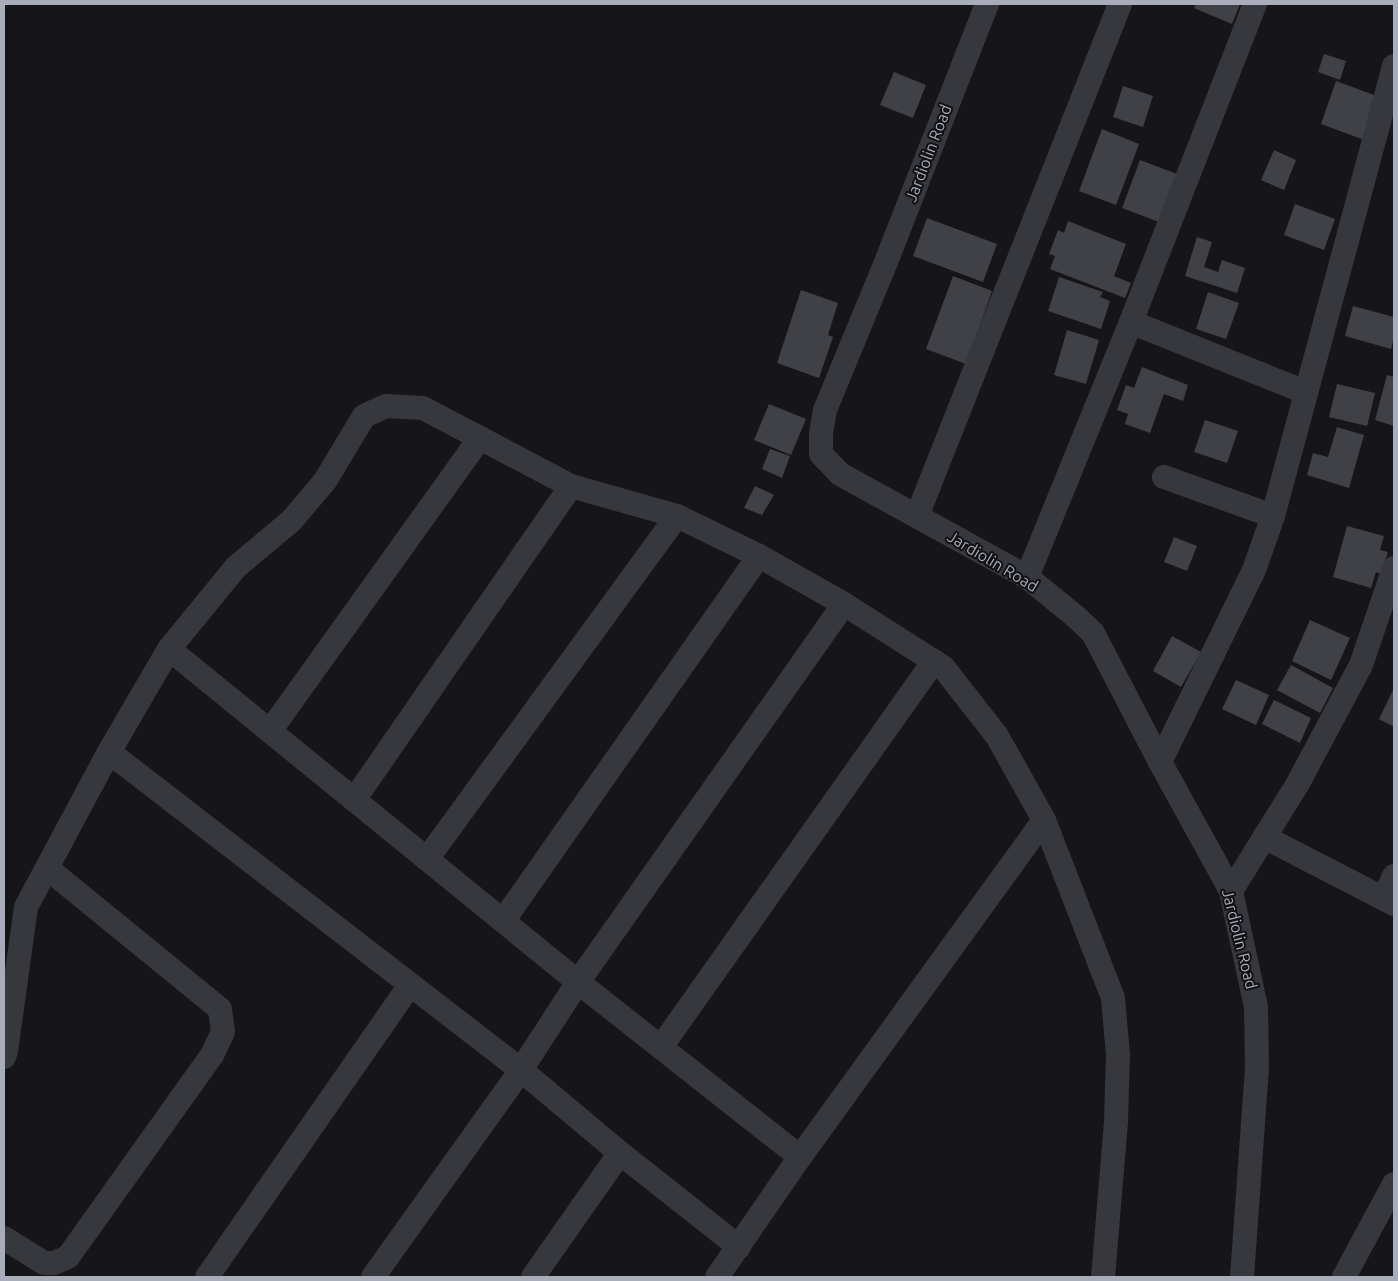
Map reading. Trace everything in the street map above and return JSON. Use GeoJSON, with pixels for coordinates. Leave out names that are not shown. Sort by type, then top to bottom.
{"type":"FeatureCollection","features":[{"type":"Feature","properties":{"kind":"street","name":"Jardiolin Road"},"geometry":{"type":"LineString","coordinates":[[987,4],[886,262],[824,410],[820,433],[821,454],[840,474],[1027,578],[1092,633],[1160,762],[1231,890],[1256,1007],[1257,1067],[1242,1277]]}},
{"type":"Feature","properties":{"kind":"street"},"geometry":{"type":"LineString","coordinates":[[917,516],[1120,4]]}},
{"type":"Feature","properties":{"kind":"street"},"geometry":{"type":"LineString","coordinates":[[1027,578],[1131,322],[1256,4]]}},
{"type":"Feature","properties":{"kind":"street"},"geometry":{"type":"LineString","coordinates":[[1160,762],[1254,570],[1273,516],[1394,66]]}},
{"type":"Feature","properties":{"kind":"street"},"geometry":{"type":"LineString","coordinates":[[1131,322],[1306,392]]}},
{"type":"Feature","properties":{"kind":"street"},"geometry":{"type":"LineString","coordinates":[[4,1057],[26,906],[109,752],[170,649],[236,567],[291,521],[326,481],[364,416],[386,406],[423,408],[571,486],[677,516],[759,556],[844,604],[943,667],[997,736],[1044,820],[1112,998],[1118,1055],[1116,1112],[1103,1277]]}},
{"type":"Feature","properties":{"kind":"street"},"geometry":{"type":"LineString","coordinates":[[270,731],[480,438]]}},
{"type":"Feature","properties":{"kind":"street"},"geometry":{"type":"LineString","coordinates":[[1164,477],[1273,516]]}},
{"type":"Feature","properties":{"kind":"street"},"geometry":{"type":"LineString","coordinates":[[354,800],[571,486]]}},
{"type":"Feature","properties":{"kind":"street"},"geometry":{"type":"LineString","coordinates":[[427,859],[677,516]]}},
{"type":"Feature","properties":{"kind":"street"},"geometry":{"type":"LineString","coordinates":[[503,921],[759,556]]}},
{"type":"Feature","properties":{"kind":"street"},"geometry":{"type":"LineString","coordinates":[[1231,890],[1297,785],[1361,665],[1394,568]]}},
{"type":"Feature","properties":{"kind":"street"},"geometry":{"type":"LineString","coordinates":[[373,1277],[521,1070],[578,982],[844,604]]}},
{"type":"Feature","properties":{"kind":"street"},"geometry":{"type":"LineString","coordinates":[[170,649],[578,982],[800,1157]]}},
{"type":"Feature","properties":{"kind":"street"},"geometry":{"type":"LineString","coordinates":[[661,1048],[934,661]]}},
{"type":"Feature","properties":{"kind":"street"},"geometry":{"type":"LineString","coordinates":[[109,752],[521,1070],[620,1153],[739,1248]]}},
{"type":"Feature","properties":{"kind":"street"},"geometry":{"type":"LineString","coordinates":[[717,1277],[739,1248],[800,1157],[1044,820]]}},
{"type":"Feature","properties":{"kind":"street"},"geometry":{"type":"LineString","coordinates":[[1264,837],[1389,901],[1394,876]]}},
{"type":"Feature","properties":{"kind":"street"},"geometry":{"type":"LineString","coordinates":[[4,1238],[44,1263],[54,1263],[68,1257],[212,1056],[223,1032],[220,1009],[47,868]]}},
{"type":"Feature","properties":{"kind":"street"},"geometry":{"type":"LineString","coordinates":[[207,1277],[410,985]]}},
{"type":"Feature","properties":{"kind":"street"},"geometry":{"type":"LineString","coordinates":[[533,1277],[620,1153]]}},
{"type":"Feature","properties":{"kind":"street"},"geometry":{"type":"LineString","coordinates":[[1344,1277],[1394,1184]]}},
{"type":"Feature","properties":{"kind":"building"},"geometry":{"type":"Polygon","coordinates":[[[1196,4],[1240,4],[1232,24],[1194,8],[1196,4]]]}},
{"type":"Feature","properties":{"kind":"building"},"geometry":{"type":"Polygon","coordinates":[[[1324,54],[1346,61],[1340,80],[1318,72],[1324,54]]]}},
{"type":"Feature","properties":{"kind":"building"},"geometry":{"type":"Polygon","coordinates":[[[894,72],[926,85],[913,118],[880,105],[894,72]]]}},
{"type":"Feature","properties":{"kind":"building"},"geometry":{"type":"Polygon","coordinates":[[[1336,81],[1382,98],[1367,141],[1321,124],[1336,81]]]}},
{"type":"Feature","properties":{"kind":"building"},"geometry":{"type":"Polygon","coordinates":[[[1123,86],[1153,96],[1143,127],[1113,117],[1123,86]]]}},
{"type":"Feature","properties":{"kind":"building"},"geometry":{"type":"Polygon","coordinates":[[[1102,129],[1139,144],[1116,205],[1079,191],[1102,129]]]}},
{"type":"Feature","properties":{"kind":"building"},"geometry":{"type":"Polygon","coordinates":[[[1274,150],[1296,160],[1284,190],[1261,180],[1274,150]]]}},
{"type":"Feature","properties":{"kind":"building"},"geometry":{"type":"Polygon","coordinates":[[[1140,160],[1177,174],[1159,222],[1122,208],[1140,160]]]}},
{"type":"Feature","properties":{"kind":"building"},"geometry":{"type":"Polygon","coordinates":[[[1295,204],[1335,219],[1324,250],[1284,235],[1295,204]]]}},
{"type":"Feature","properties":{"kind":"building"},"geometry":{"type":"Polygon","coordinates":[[[927,218],[997,244],[983,282],[913,256],[927,218]]]}},
{"type":"Feature","properties":{"kind":"building"},"geometry":{"type":"Polygon","coordinates":[[[1068,221],[1126,244],[1114,276],[1131,283],[1125,298],[1050,269],[1055,256],[1049,254],[1058,230],[1064,233],[1068,221]]]}},
{"type":"Feature","properties":{"kind":"building"},"geometry":{"type":"Polygon","coordinates":[[[1197,237],[1212,242],[1204,267],[1218,272],[1222,260],[1245,268],[1237,293],[1185,276],[1197,237]]]}},
{"type":"Feature","properties":{"kind":"building"},"geometry":{"type":"Polygon","coordinates":[[[953,276],[992,291],[966,364],[926,349],[953,276]]]}},
{"type":"Feature","properties":{"kind":"building"},"geometry":{"type":"Polygon","coordinates":[[[1059,277],[1103,292],[1100,297],[1110,301],[1101,329],[1048,311],[1059,277]]]}},
{"type":"Feature","properties":{"kind":"building"},"geometry":{"type":"Polygon","coordinates":[[[801,290],[838,303],[828,335],[833,337],[819,378],[777,363],[801,290]]]}},
{"type":"Feature","properties":{"kind":"building"},"geometry":{"type":"Polygon","coordinates":[[[1208,292],[1239,303],[1226,339],[1196,329],[1208,292]]]}},
{"type":"Feature","properties":{"kind":"building"},"geometry":{"type":"Polygon","coordinates":[[[1353,306],[1394,317],[1394,337],[1391,349],[1345,336],[1353,306]]]}},
{"type":"Feature","properties":{"kind":"building"},"geometry":{"type":"Polygon","coordinates":[[[1067,330],[1099,340],[1086,384],[1054,375],[1067,330]]]}},
{"type":"Feature","properties":{"kind":"building"},"geometry":{"type":"Polygon","coordinates":[[[1142,367],[1188,385],[1183,401],[1164,394],[1150,433],[1125,424],[1128,414],[1117,410],[1126,385],[1134,388],[1142,367]]]}},
{"type":"Feature","properties":{"kind":"building"},"geometry":{"type":"Polygon","coordinates":[[[1387,375],[1394,377],[1394,426],[1375,420],[1387,375]]]}},
{"type":"Feature","properties":{"kind":"building"},"geometry":{"type":"Polygon","coordinates":[[[1337,384],[1375,393],[1367,426],[1329,417],[1337,384]]]}},
{"type":"Feature","properties":{"kind":"building"},"geometry":{"type":"Polygon","coordinates":[[[769,404],[806,419],[791,455],[754,440],[769,404]]]}},
{"type":"Feature","properties":{"kind":"building"},"geometry":{"type":"Polygon","coordinates":[[[1205,420],[1238,431],[1227,463],[1194,452],[1205,420]]]}},
{"type":"Feature","properties":{"kind":"building"},"geometry":{"type":"Polygon","coordinates":[[[1337,427],[1364,435],[1349,488],[1307,475],[1313,453],[1328,457],[1337,427]]]}},
{"type":"Feature","properties":{"kind":"building"},"geometry":{"type":"Polygon","coordinates":[[[770,449],[790,456],[782,478],[762,469],[770,449]]]}},
{"type":"Feature","properties":{"kind":"building"},"geometry":{"type":"Polygon","coordinates":[[[755,486],[774,495],[762,515],[744,508],[755,486]]]}},
{"type":"Feature","properties":{"kind":"building"},"geometry":{"type":"Polygon","coordinates":[[[1347,526],[1384,536],[1380,550],[1388,552],[1381,574],[1376,572],[1371,588],[1333,577],[1347,526]]]}},
{"type":"Feature","properties":{"kind":"building"},"geometry":{"type":"Polygon","coordinates":[[[1174,537],[1197,546],[1187,571],[1164,562],[1174,537]]]}},
{"type":"Feature","properties":{"kind":"building"},"geometry":{"type":"Polygon","coordinates":[[[1310,620],[1350,638],[1331,680],[1292,661],[1310,620]]]}},
{"type":"Feature","properties":{"kind":"building"},"geometry":{"type":"Polygon","coordinates":[[[1172,636],[1201,652],[1181,687],[1153,671],[1172,636]]]}},
{"type":"Feature","properties":{"kind":"building"},"geometry":{"type":"Polygon","coordinates":[[[1291,665],[1333,688],[1320,713],[1277,690],[1291,665]]]}},
{"type":"Feature","properties":{"kind":"building"},"geometry":{"type":"Polygon","coordinates":[[[1236,680],[1269,695],[1256,725],[1222,709],[1236,680]]]}},
{"type":"Feature","properties":{"kind":"building"},"geometry":{"type":"Polygon","coordinates":[[[1394,688],[1394,727],[1379,719],[1394,688]]]}},
{"type":"Feature","properties":{"kind":"building"},"geometry":{"type":"Polygon","coordinates":[[[1274,700],[1311,718],[1300,743],[1262,724],[1274,700]]]}}]}
